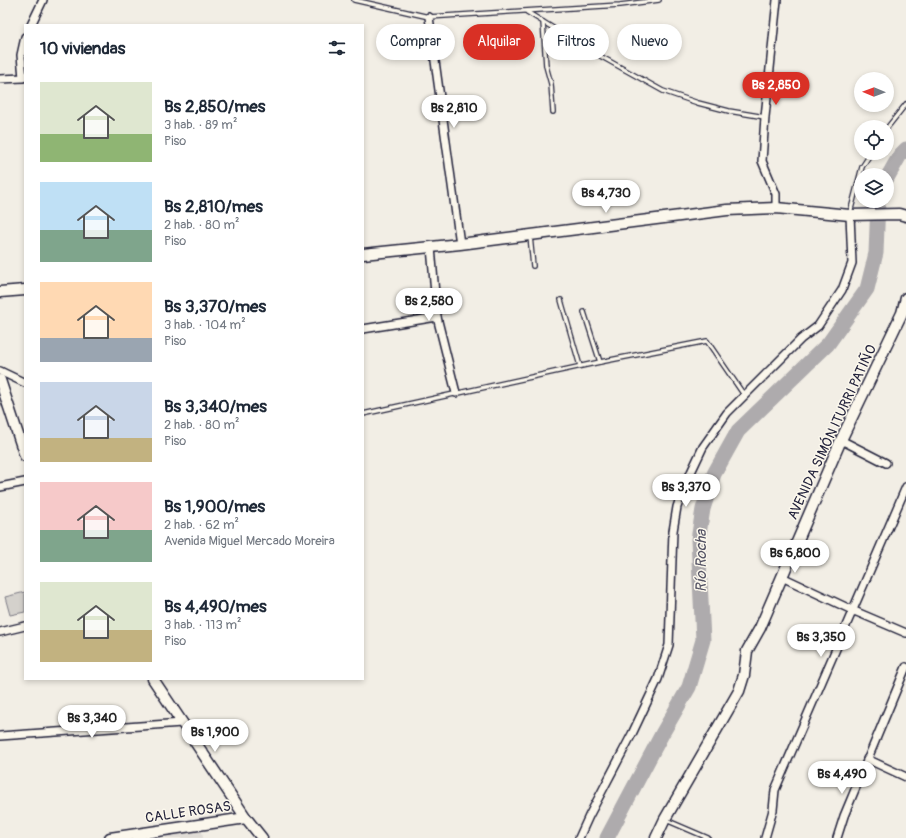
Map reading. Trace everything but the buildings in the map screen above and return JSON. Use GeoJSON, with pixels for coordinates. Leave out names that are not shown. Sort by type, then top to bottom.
{"type":"FeatureCollection","features":[{"type":"Feature","properties":{"kind":"street"},"geometry":{"type":"LineString","coordinates":[[31,24],[43,0]]}},
{"type":"Feature","properties":{"kind":"street"},"geometry":{"type":"LineString","coordinates":[[776,208],[776,194],[762,161],[777,0]]}},
{"type":"Feature","properties":{"kind":"street"},"geometry":{"type":"LineString","coordinates":[[429,17],[460,244]]}},
{"type":"Feature","properties":{"kind":"street"},"geometry":{"type":"LineString","coordinates":[[0,79],[23,78],[22,55],[24,43]]}},
{"type":"Feature","properties":{"kind":"street"},"geometry":{"type":"LineString","coordinates":[[364,254],[460,244],[727,210],[776,208],[850,214],[903,215]]}},
{"type":"Feature","properties":{"kind":"street"},"geometry":{"type":"LineString","coordinates":[[579,838],[658,679],[669,645],[673,531],[677,506],[684,487],[703,447],[728,413],[801,339],[818,326],[842,290],[852,263],[850,214]]}},
{"type":"Feature","properties":{"kind":"street"},"geometry":{"type":"LineString","coordinates":[[431,247],[437,317],[456,393]]}},
{"type":"Feature","properties":{"kind":"street"},"geometry":{"type":"LineString","coordinates":[[0,292],[24,290]]}},
{"type":"Feature","properties":{"kind":"street","name":"AVENIDA SIMÓN ITURRI PATIÑO"},"geometry":{"type":"LineString","coordinates":[[656,838],[665,819],[739,691],[744,675],[747,651],[760,628],[841,440],[904,314],[906,298]]}},
{"type":"Feature","properties":{"kind":"street"},"geometry":{"type":"LineString","coordinates":[[364,329],[437,317]]}},
{"type":"Feature","properties":{"kind":"street"},"geometry":{"type":"LineString","coordinates":[[0,371],[24,383]]}},
{"type":"Feature","properties":{"kind":"street"},"geometry":{"type":"LineString","coordinates":[[0,380],[24,453]]}},
{"type":"Feature","properties":{"kind":"street"},"geometry":{"type":"LineString","coordinates":[[841,440],[886,463]]}},
{"type":"Feature","properties":{"kind":"street"},"geometry":{"type":"LineString","coordinates":[[0,487],[24,482]]}},
{"type":"Feature","properties":{"kind":"street"},"geometry":{"type":"LineString","coordinates":[[765,838],[773,810],[775,790],[906,487]]}},
{"type":"Feature","properties":{"kind":"street"},"geometry":{"type":"LineString","coordinates":[[782,577],[852,610],[906,632]]}},
{"type":"Feature","properties":{"kind":"street"},"geometry":{"type":"LineString","coordinates":[[0,632],[24,626]]}},
{"type":"Feature","properties":{"kind":"street"},"geometry":{"type":"LineString","coordinates":[[837,838],[844,816],[867,759],[906,667]]}},
{"type":"Feature","properties":{"kind":"street"},"geometry":{"type":"LineString","coordinates":[[154,680],[246,818],[262,838]]}},
{"type":"Feature","properties":{"kind":"street"},"geometry":{"type":"LineString","coordinates":[[0,736],[182,723]]}},
{"type":"Feature","properties":{"kind":"street"},"geometry":{"type":"LineString","coordinates":[[867,759],[906,777]]}},
{"type":"Feature","properties":{"kind":"street","name":"CALLE ROSAS"},"geometry":{"type":"LineString","coordinates":[[110,838],[246,818]]}},
{"type":"Feature","properties":{"kind":"lane"},"geometry":{"type":"LineString","coordinates":[[354,0],[429,17],[620,5],[660,0]]}},
{"type":"Feature","properties":{"kind":"lane"},"geometry":{"type":"LineString","coordinates":[[526,11],[584,47],[663,91],[698,103],[729,111],[765,117]]}},
{"type":"Feature","properties":{"kind":"lane"},"geometry":{"type":"LineString","coordinates":[[543,22],[546,66],[551,84],[553,112]]}},
{"type":"Feature","properties":{"kind":"lane"},"geometry":{"type":"LineString","coordinates":[[893,120],[906,104]]}},
{"type":"Feature","properties":{"kind":"lane"},"geometry":{"type":"LineString","coordinates":[[850,214],[862,167],[866,160]]}},
{"type":"Feature","properties":{"kind":"lane"},"geometry":{"type":"LineString","coordinates":[[530,235],[533,266]]}},
{"type":"Feature","properties":{"kind":"lane"},"geometry":{"type":"LineString","coordinates":[[561,300],[580,366]]}},
{"type":"Feature","properties":{"kind":"lane"},"geometry":{"type":"LineString","coordinates":[[584,312],[600,362]]}},
{"type":"Feature","properties":{"kind":"lane"},"geometry":{"type":"LineString","coordinates":[[364,414],[580,366],[707,342],[745,396]]}},
{"type":"Feature","properties":{"kind":"lane"},"geometry":{"type":"LineString","coordinates":[[665,819],[708,838]]}},
{"type":"Feature","properties":{"kind":"shaded area"},"geometry":{"type":"Polygon","coordinates":[[[24,592],[24,612],[10,615],[5,597],[24,592]]]}},
{"type":"Feature","properties":{"kind":"shaded area"},"geometry":{"type":"Polygon","coordinates":[[[202,831],[203,838],[166,838],[165,835],[202,831]]]}},
{"type":"Feature","properties":{"kind":"waterway","name":"Río Rocha"},"geometry":{"type":"LineString","coordinates":[[893,168],[900,155],[906,149]]}},
{"type":"Feature","properties":{"kind":"waterway","name":"Río Rocha"},"geometry":{"type":"LineString","coordinates":[[607,838],[662,734],[689,687],[703,640],[698,540],[703,509],[714,474],[738,431],[828,344],[867,289],[876,253],[878,208]]}}]}
